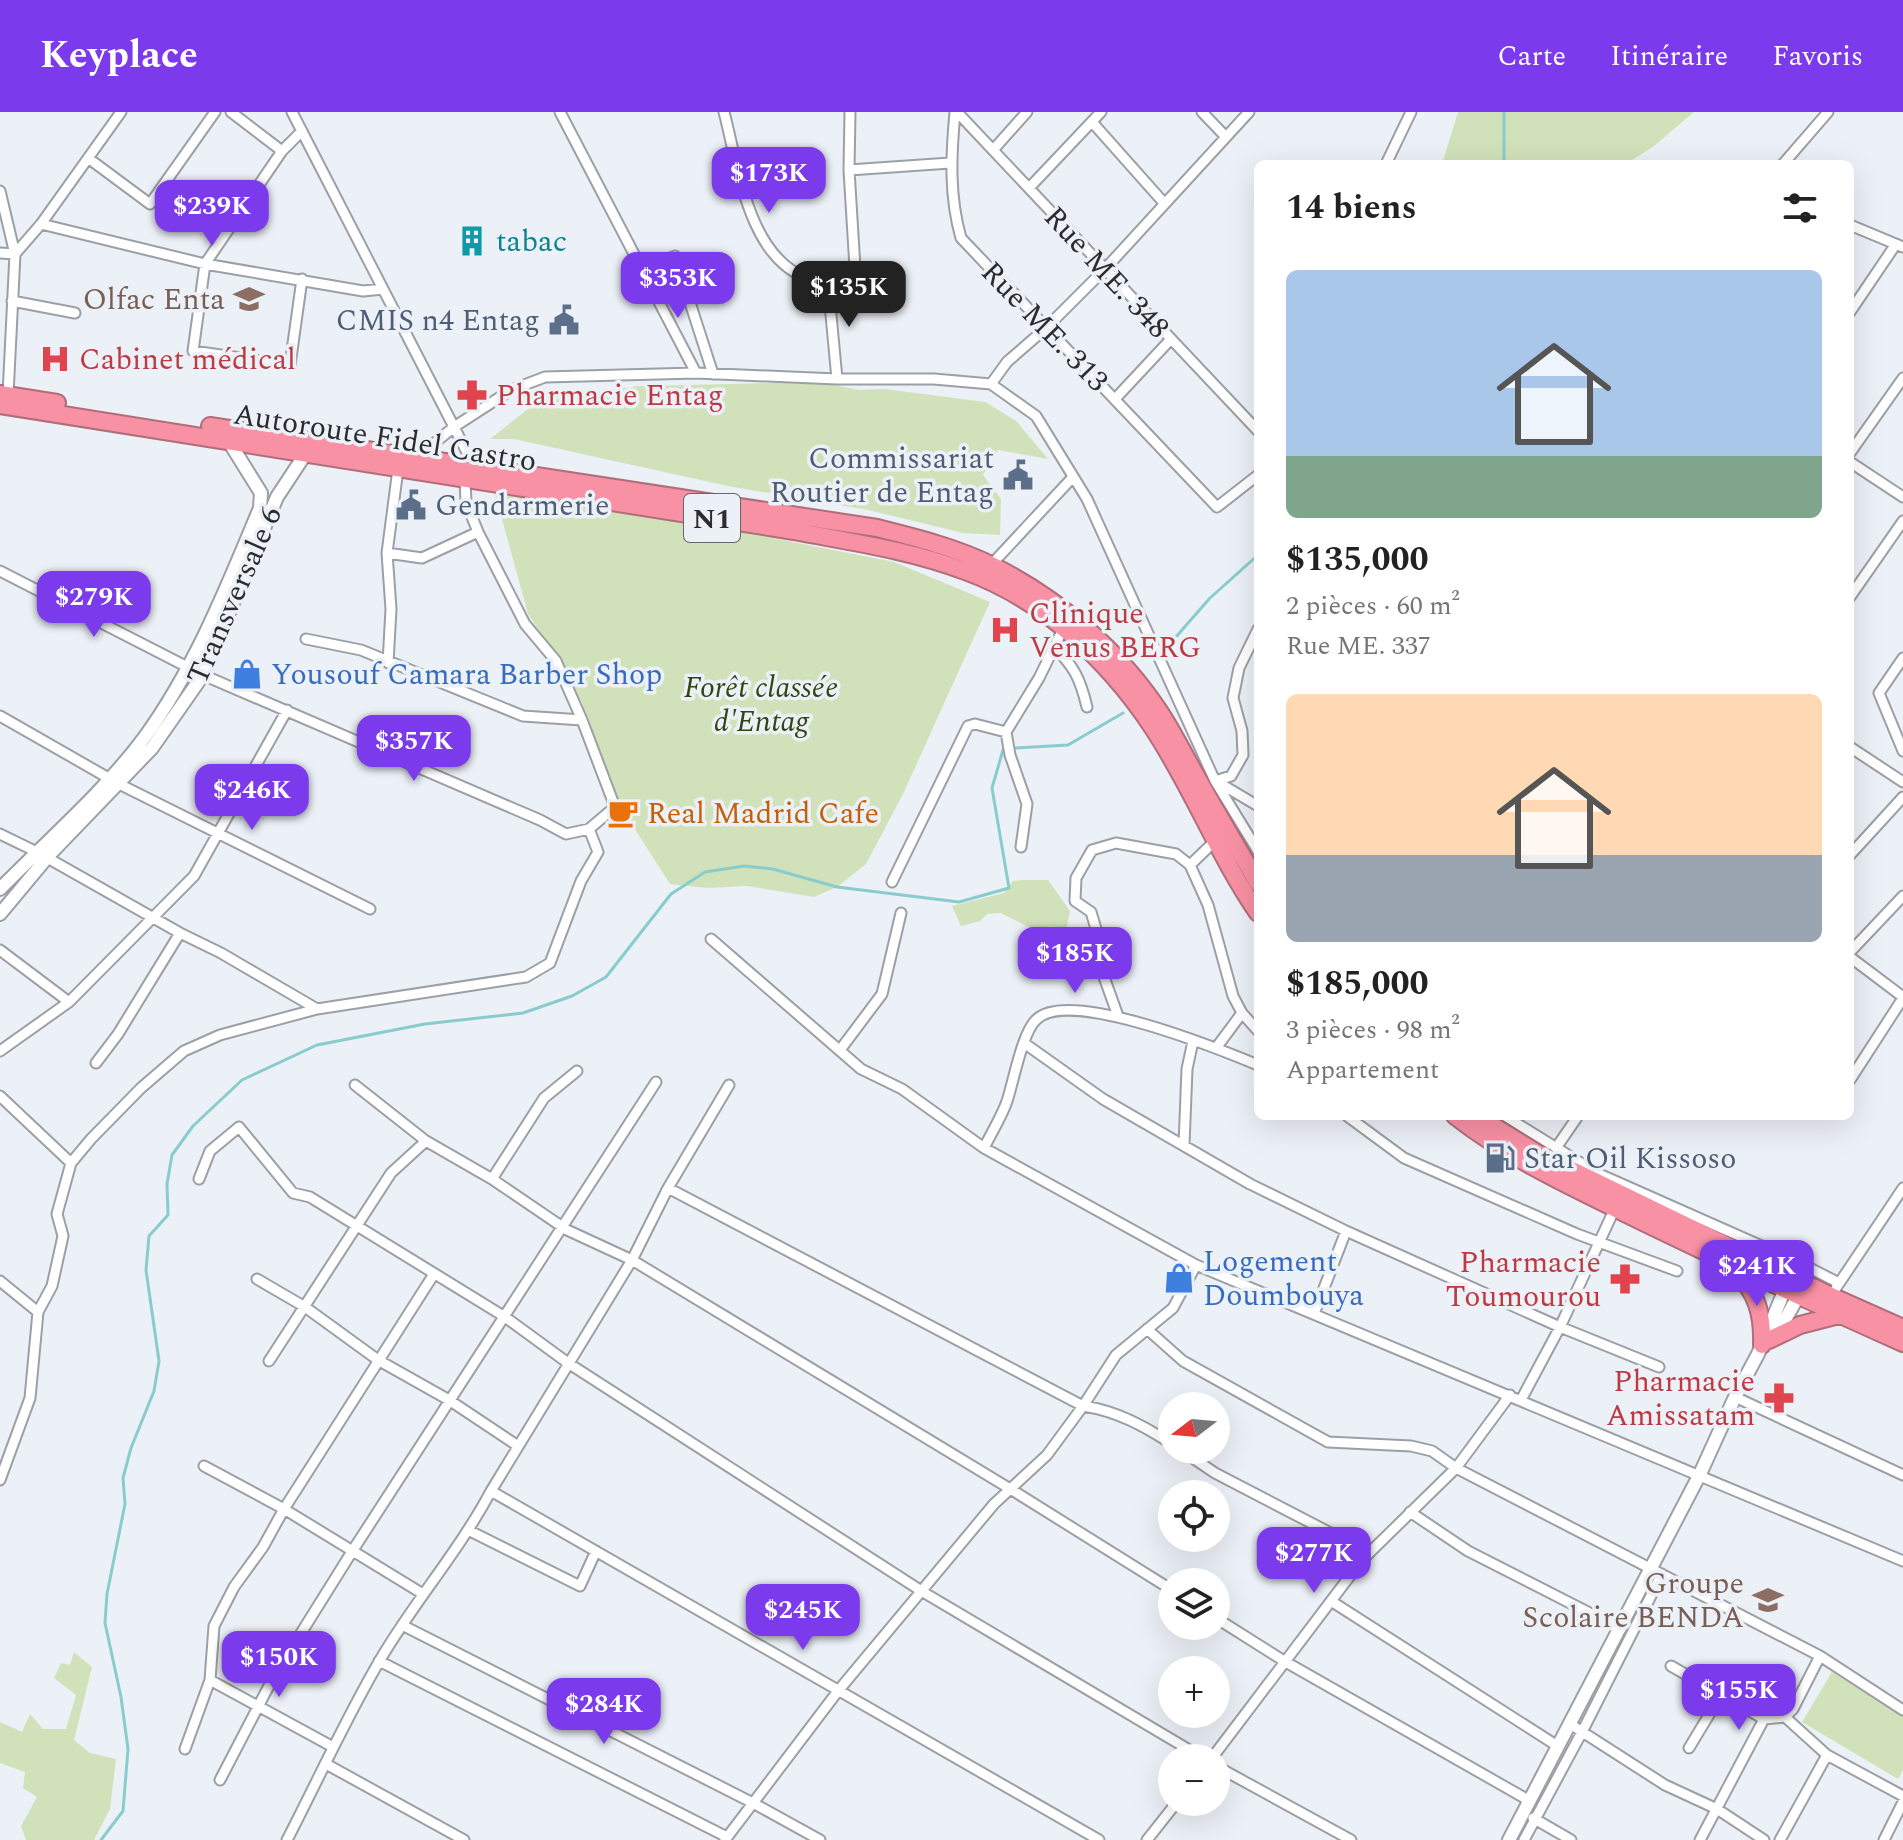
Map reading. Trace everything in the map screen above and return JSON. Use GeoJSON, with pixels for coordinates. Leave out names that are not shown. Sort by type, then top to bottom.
{"type":"FeatureCollection","features":[{"type":"Feature","properties":{"kind":"highway","name":"Autoroute Fidel Castro"},"geometry":{"type":"LineString","coordinates":[[3,398],[228,440],[416,458],[469,472],[894,550],[968,572],[1019,597],[1064,627],[1122,685],[1168,754],[1254,906]]}},
{"type":"Feature","properties":{"kind":"highway","name":"Autoroute Fidel Castro"},"geometry":{"type":"LineString","coordinates":[[3,398],[307,447],[398,469],[469,472],[877,528],[933,542],[991,565],[1036,590],[1083,626],[1117,658],[1161,714],[1209,784],[1254,875]]}},
{"type":"Feature","properties":{"kind":"highway"},"geometry":{"type":"LineString","coordinates":[[1461,1120],[1511,1155],[1721,1259],[1794,1287],[1835,1290],[1903,1328]]}},
{"type":"Feature","properties":{"kind":"highway"},"geometry":{"type":"LineString","coordinates":[[1483,1120],[1537,1153],[1794,1287],[1840,1315],[1903,1343]]}},
{"type":"Feature","properties":{"kind":"highway"},"geometry":{"type":"LineString","coordinates":[[1721,1259],[1753,1293],[1761,1317],[1763,1346],[1800,1325],[1840,1315]]}},
{"type":"Feature","properties":{"kind":"main road","name":"Transversale 6"},"geometry":{"type":"LineString","coordinates":[[114,781],[189,668],[260,508],[261,493],[228,440]]}},
{"type":"Feature","properties":{"kind":"main road","name":"Transversale 6"},"geometry":{"type":"LineString","coordinates":[[0,889],[42,855],[114,781],[152,748],[203,675],[277,497],[307,447]]}},
{"type":"Feature","properties":{"kind":"main road","name":"Transversale 6"},"geometry":{"type":"LineString","coordinates":[[0,914],[42,855]]}},
{"type":"Feature","properties":{"kind":"main road"},"geometry":{"type":"LineString","coordinates":[[1509,1840],[1621,1629],[1657,1572],[1735,1397],[1794,1287]]}},
{"type":"Feature","properties":{"kind":"street"},"geometry":{"type":"LineString","coordinates":[[15,254],[41,224],[121,112]]}},
{"type":"Feature","properties":{"kind":"street"},"geometry":{"type":"LineString","coordinates":[[88,158],[150,204],[215,112]]}},
{"type":"Feature","properties":{"kind":"street"},"geometry":{"type":"LineString","coordinates":[[231,112],[282,151]]}},
{"type":"Feature","properties":{"kind":"street"},"geometry":{"type":"LineString","coordinates":[[0,571],[203,675],[566,834],[589,829],[615,807],[556,661],[525,624],[478,532],[466,502],[469,472],[454,427],[292,112]]}},
{"type":"Feature","properties":{"kind":"street"},"geometry":{"type":"LineString","coordinates":[[560,112],[696,373]]}},
{"type":"Feature","properties":{"kind":"street"},"geometry":{"type":"LineString","coordinates":[[724,112],[751,215],[773,255],[804,277],[828,283],[856,284],[849,170],[850,112]]}},
{"type":"Feature","properties":{"kind":"street","name":"Rue ME. 348"},"geometry":{"type":"LineString","coordinates":[[956,112],[1254,427]]}},
{"type":"Feature","properties":{"kind":"street","name":"Rue ME. 313"},"geometry":{"type":"LineString","coordinates":[[956,112],[950,163],[954,216],[961,238],[1217,507],[1254,478]]}},
{"type":"Feature","properties":{"kind":"street"},"geometry":{"type":"LineString","coordinates":[[993,150],[1027,112]]}},
{"type":"Feature","properties":{"kind":"street"},"geometry":{"type":"LineString","coordinates":[[1029,188],[1101,112]]}},
{"type":"Feature","properties":{"kind":"street"},"geometry":{"type":"LineString","coordinates":[[1202,112],[1225,136]]}},
{"type":"Feature","properties":{"kind":"street"},"geometry":{"type":"LineString","coordinates":[[991,384],[1007,362],[1105,269],[1249,112]]}},
{"type":"Feature","properties":{"kind":"street"},"geometry":{"type":"LineString","coordinates":[[1388,160],[1411,112]]}},
{"type":"Feature","properties":{"kind":"street"},"geometry":{"type":"LineString","coordinates":[[1786,160],[1828,112]]}},
{"type":"Feature","properties":{"kind":"street"},"geometry":{"type":"LineString","coordinates":[[1092,122],[1164,203]]}},
{"type":"Feature","properties":{"kind":"street"},"geometry":{"type":"LineString","coordinates":[[302,131],[282,151],[205,264],[193,351],[290,365],[302,279]]}},
{"type":"Feature","properties":{"kind":"street"},"geometry":{"type":"LineString","coordinates":[[849,170],[950,163]]}},
{"type":"Feature","properties":{"kind":"street"},"geometry":{"type":"LineString","coordinates":[[0,191],[15,254],[3,398]]}},
{"type":"Feature","properties":{"kind":"street"},"geometry":{"type":"LineString","coordinates":[[41,224],[205,264],[363,291],[383,289]]}},
{"type":"Feature","properties":{"kind":"street"},"geometry":{"type":"LineString","coordinates":[[1854,227],[1900,245],[1854,307]]}},
{"type":"Feature","properties":{"kind":"street"},"geometry":{"type":"LineString","coordinates":[[0,253],[15,254]]}},
{"type":"Feature","properties":{"kind":"street"},"geometry":{"type":"LineString","coordinates":[[642,270],[675,256],[713,374]]}},
{"type":"Feature","properties":{"kind":"street"},"geometry":{"type":"LineString","coordinates":[[828,283],[837,379]]}},
{"type":"Feature","properties":{"kind":"street"},"geometry":{"type":"LineString","coordinates":[[12,301],[75,313]]}},
{"type":"Feature","properties":{"kind":"street"},"geometry":{"type":"LineString","coordinates":[[0,319],[11,321]]}},
{"type":"Feature","properties":{"kind":"street"},"geometry":{"type":"LineString","coordinates":[[1115,399],[1171,339]]}},
{"type":"Feature","properties":{"kind":"street"},"geometry":{"type":"LineString","coordinates":[[416,458],[454,427],[511,390],[545,377],[696,373],[837,379],[934,379],[991,384],[1036,416],[1087,499],[1209,784],[1254,846]]}},
{"type":"Feature","properties":{"kind":"street"},"geometry":{"type":"LineString","coordinates":[[1854,447],[1903,378]]}},
{"type":"Feature","properties":{"kind":"street"},"geometry":{"type":"LineString","coordinates":[[1854,465],[1903,497]]}},
{"type":"Feature","properties":{"kind":"street"},"geometry":{"type":"LineString","coordinates":[[388,663],[391,609],[387,553],[398,469]]}},
{"type":"Feature","properties":{"kind":"street"},"geometry":{"type":"LineString","coordinates":[[991,565],[1073,477]]}},
{"type":"Feature","properties":{"kind":"street"},"geometry":{"type":"LineString","coordinates":[[1854,591],[1903,521]]}},
{"type":"Feature","properties":{"kind":"street"},"geometry":{"type":"LineString","coordinates":[[387,553],[422,558],[478,532]]}},
{"type":"Feature","properties":{"kind":"street"},"geometry":{"type":"LineString","coordinates":[[1021,847],[1027,804],[1010,755],[1006,732],[1039,678],[1064,627]]}},
{"type":"Feature","properties":{"kind":"street"},"geometry":{"type":"LineString","coordinates":[[1209,784],[1231,776],[1243,755],[1242,731],[1233,698],[1239,668],[1254,637]]}},
{"type":"Feature","properties":{"kind":"street"},"geometry":{"type":"LineString","coordinates":[[306,639],[361,650],[523,716],[582,720]]}},
{"type":"Feature","properties":{"kind":"street"},"geometry":{"type":"LineString","coordinates":[[1053,646],[1071,663],[1087,707]]}},
{"type":"Feature","properties":{"kind":"street"},"geometry":{"type":"LineString","coordinates":[[1903,658],[1879,693],[1903,751]]}},
{"type":"Feature","properties":{"kind":"street"},"geometry":{"type":"LineString","coordinates":[[0,1051],[69,1002],[194,876],[287,710]]}},
{"type":"Feature","properties":{"kind":"street"},"geometry":{"type":"LineString","coordinates":[[0,716],[114,781],[370,909]]}},
{"type":"Feature","properties":{"kind":"street"},"geometry":{"type":"LineString","coordinates":[[892,882],[968,726],[975,724],[1006,732]]}},
{"type":"Feature","properties":{"kind":"street"},"geometry":{"type":"LineString","coordinates":[[1854,749],[1903,782]]}},
{"type":"Feature","properties":{"kind":"street"},"geometry":{"type":"LineString","coordinates":[[1209,784],[1254,804]]}},
{"type":"Feature","properties":{"kind":"street"},"geometry":{"type":"LineString","coordinates":[[1854,851],[1903,797]]}},
{"type":"Feature","properties":{"kind":"street"},"geometry":{"type":"LineString","coordinates":[[0,1480],[30,1398],[38,1312],[52,1286],[63,1236],[57,1214],[71,1163],[91,1139],[141,1088],[184,1051],[220,1035],[317,1009],[526,977],[550,963],[581,881],[598,852],[589,829]]}},
{"type":"Feature","properties":{"kind":"street"},"geometry":{"type":"LineString","coordinates":[[0,834],[221,953],[317,1009]]}},
{"type":"Feature","properties":{"kind":"street"},"geometry":{"type":"LineString","coordinates":[[1190,865],[1216,840]]}},
{"type":"Feature","properties":{"kind":"street"},"geometry":{"type":"LineString","coordinates":[[1118,1016],[1104,977],[1102,949],[1091,912],[1075,901],[1076,878],[1092,850],[1116,843],[1176,854],[1190,865],[1208,905],[1233,996],[1254,1026]]}},
{"type":"Feature","properties":{"kind":"street"},"geometry":{"type":"LineString","coordinates":[[1854,950],[1903,896]]}},
{"type":"Feature","properties":{"kind":"street"},"geometry":{"type":"LineString","coordinates":[[840,1050],[882,994],[901,913]]}},
{"type":"Feature","properties":{"kind":"street"},"geometry":{"type":"LineString","coordinates":[[96,1063],[118,1034],[180,933]]}},
{"type":"Feature","properties":{"kind":"street"},"geometry":{"type":"LineString","coordinates":[[711,939],[861,1069],[902,1089],[984,1148],[1196,1265],[1903,1561]]}},
{"type":"Feature","properties":{"kind":"street"},"geometry":{"type":"LineString","coordinates":[[0,950],[69,1002]]}},
{"type":"Feature","properties":{"kind":"street"},"geometry":{"type":"LineString","coordinates":[[1854,957],[1903,998],[1854,1074]]}},
{"type":"Feature","properties":{"kind":"street"},"geometry":{"type":"LineString","coordinates":[[984,1148],[1006,1103],[1024,1043],[1036,1019],[1052,1011],[1118,1016],[1254,1063]]}},
{"type":"Feature","properties":{"kind":"street"},"geometry":{"type":"LineString","coordinates":[[1216,1048],[1242,1013]]}},
{"type":"Feature","properties":{"kind":"street"},"geometry":{"type":"LineString","coordinates":[[1184,1145],[1187,1069],[1193,1041]]}},
{"type":"Feature","properties":{"kind":"street"},"geometry":{"type":"LineString","coordinates":[[1024,1043],[1103,1099],[1250,1184],[1346,1231],[1560,1327],[1659,1367]]}},
{"type":"Feature","properties":{"kind":"street"},"geometry":{"type":"LineString","coordinates":[[492,1179],[544,1098],[577,1071]]}},
{"type":"Feature","properties":{"kind":"street"},"geometry":{"type":"LineString","coordinates":[[220,1780],[258,1706],[353,1550],[656,1082]]}},
{"type":"Feature","properties":{"kind":"street"},"geometry":{"type":"LineString","coordinates":[[355,1085],[426,1141],[492,1179],[561,1225],[632,1260],[1158,1581]]}},
{"type":"Feature","properties":{"kind":"street"},"geometry":{"type":"LineString","coordinates":[[287,1840],[379,1661],[470,1531],[491,1491],[632,1260],[668,1188],[729,1085]]}},
{"type":"Feature","properties":{"kind":"street"},"geometry":{"type":"LineString","coordinates":[[0,1096],[71,1163]]}},
{"type":"Feature","properties":{"kind":"street"},"geometry":{"type":"LineString","coordinates":[[1352,1120],[1404,1158],[1600,1242],[1677,1271]]}},
{"type":"Feature","properties":{"kind":"street"},"geometry":{"type":"LineString","coordinates":[[1511,1120],[1597,1173],[1800,1263],[1835,1290],[1902,1190]]}},
{"type":"Feature","properties":{"kind":"street"},"geometry":{"type":"LineString","coordinates":[[1556,1148],[1575,1120]]}},
{"type":"Feature","properties":{"kind":"street"},"geometry":{"type":"LineString","coordinates":[[199,1179],[210,1151],[239,1127],[293,1193],[310,1197],[505,1317],[568,1363],[923,1592],[1179,1744]]}},
{"type":"Feature","properties":{"kind":"street"},"geometry":{"type":"LineString","coordinates":[[269,1361],[391,1173],[426,1141]]}},
{"type":"Feature","properties":{"kind":"street"},"geometry":{"type":"LineString","coordinates":[[668,1188],[1083,1406],[1102,1409],[1141,1424],[1158,1435]]}},
{"type":"Feature","properties":{"kind":"street"},"geometry":{"type":"LineString","coordinates":[[1521,1400],[1560,1327],[1615,1208]]}},
{"type":"Feature","properties":{"kind":"street"},"geometry":{"type":"LineString","coordinates":[[1314,1314],[1346,1231]]}},
{"type":"Feature","properties":{"kind":"street"},"geometry":{"type":"LineString","coordinates":[[379,1661],[726,1838],[838,1691],[994,1504],[1047,1455],[1116,1355],[1173,1308],[1196,1265]]}},
{"type":"Feature","properties":{"kind":"street"},"geometry":{"type":"LineString","coordinates":[[185,1749],[210,1680],[214,1626],[234,1587],[263,1547],[434,1274]]}},
{"type":"Feature","properties":{"kind":"street"},"geometry":{"type":"LineString","coordinates":[[257,1279],[305,1307],[378,1360],[449,1400],[518,1446]]}},
{"type":"Feature","properties":{"kind":"street"},"geometry":{"type":"LineString","coordinates":[[0,1281],[38,1312]]}},
{"type":"Feature","properties":{"kind":"street"},"geometry":{"type":"LineString","coordinates":[[1147,1329],[1183,1361],[1328,1442],[1411,1446],[1432,1451],[1456,1468],[1820,1656],[1903,1710]]}},
{"type":"Feature","properties":{"kind":"street"},"geometry":{"type":"LineString","coordinates":[[1222,1744],[1369,1553],[1456,1468],[1510,1395]]}},
{"type":"Feature","properties":{"kind":"street"},"geometry":{"type":"LineString","coordinates":[[1735,1397],[1903,1475]]}},
{"type":"Feature","properties":{"kind":"street"},"geometry":{"type":"LineString","coordinates":[[1202,1464],[1369,1553]]}},
{"type":"Feature","properties":{"kind":"street"},"geometry":{"type":"LineString","coordinates":[[204,1466],[284,1509],[423,1594]]}},
{"type":"Feature","properties":{"kind":"street"},"geometry":{"type":"LineString","coordinates":[[491,1491],[1099,1840]]}},
{"type":"Feature","properties":{"kind":"street"},"geometry":{"type":"LineString","coordinates":[[1410,1512],[1468,1551],[1621,1629]]}},
{"type":"Feature","properties":{"kind":"street"},"geometry":{"type":"LineString","coordinates":[[470,1531],[580,1586],[596,1551]]}},
{"type":"Feature","properties":{"kind":"street"},"geometry":{"type":"LineString","coordinates":[[1524,1840],[1582,1732],[1657,1572]]}},
{"type":"Feature","properties":{"kind":"street"},"geometry":{"type":"LineString","coordinates":[[1331,1601],[1559,1747]]}},
{"type":"Feature","properties":{"kind":"street"},"geometry":{"type":"LineString","coordinates":[[402,1625],[820,1840]]}},
{"type":"Feature","properties":{"kind":"street"},"geometry":{"type":"LineString","coordinates":[[1230,1627],[1527,1807],[1536,1819],[1571,1840]]}},
{"type":"Feature","properties":{"kind":"street"},"geometry":{"type":"LineString","coordinates":[[1671,1666],[1764,1719],[1785,1717],[1793,1709],[1820,1656]]}},
{"type":"Feature","properties":{"kind":"street"},"geometry":{"type":"LineString","coordinates":[[210,1680],[333,1747]]}},
{"type":"Feature","properties":{"kind":"street"},"geometry":{"type":"LineString","coordinates":[[1689,1748],[1721,1695]]}},
{"type":"Feature","properties":{"kind":"street"},"geometry":{"type":"LineString","coordinates":[[1785,1717],[1827,1755],[1903,1796]]}},
{"type":"Feature","properties":{"kind":"street"},"geometry":{"type":"LineString","coordinates":[[1700,1840],[1764,1719]]}},
{"type":"Feature","properties":{"kind":"street"},"geometry":{"type":"LineString","coordinates":[[1570,1724],[1665,1785],[1717,1809],[1764,1840]]}},
{"type":"Feature","properties":{"kind":"street"},"geometry":{"type":"LineString","coordinates":[[1780,1840],[1827,1755]]}},
{"type":"Feature","properties":{"kind":"street"},"geometry":{"type":"LineString","coordinates":[[326,1764],[464,1840]]}},
{"type":"Feature","properties":{"kind":"street"},"geometry":{"type":"LineString","coordinates":[[1230,1774],[1351,1840]]}},
{"type":"Feature","properties":{"kind":"street"},"geometry":{"type":"LineString","coordinates":[[1884,1840],[1903,1802]]}},
{"type":"Feature","properties":{"kind":"street"},"geometry":{"type":"LineString","coordinates":[[1147,1840],[1166,1816]]}},
{"type":"Feature","properties":{"kind":"green space"},"geometry":{"type":"Polygon","coordinates":[[[1458,112],[1694,112],[1632,160],[1443,160],[1458,112]]]}},
{"type":"Feature","properties":{"kind":"green space"},"geometry":{"type":"Polygon","coordinates":[[[817,382],[860,390],[885,389],[985,402],[1016,421],[1048,459],[998,450],[983,475],[1001,499],[1000,535],[963,533],[868,510],[728,486],[514,439],[490,439],[537,402],[638,386],[817,382]]]}},
{"type":"Feature","properties":{"kind":"green space","name":"Forêt classée d'Entag"},"geometry":{"type":"Polygon","coordinates":[[[492,483],[894,562],[990,602],[903,794],[866,864],[837,887],[814,897],[747,886],[707,888],[670,884],[622,809],[582,703],[528,614],[492,483]]]}},
{"type":"Feature","properties":{"kind":"green space"},"geometry":{"type":"Polygon","coordinates":[[[1048,880],[1070,911],[1066,930],[1050,926],[1044,935],[1001,913],[987,914],[980,921],[961,926],[952,906],[1004,893],[1013,881],[1048,880]]]}},
{"type":"Feature","properties":{"kind":"green space"},"geometry":{"type":"Polygon","coordinates":[[[74,1652],[92,1667],[74,1740],[90,1753],[116,1759],[110,1809],[94,1840],[26,1840],[21,1826],[37,1797],[23,1788],[25,1772],[0,1763],[0,1722],[22,1732],[30,1714],[43,1729],[66,1729],[76,1695],[54,1678],[61,1663],[70,1665],[74,1652]]]}},
{"type":"Feature","properties":{"kind":"green space"},"geometry":{"type":"Polygon","coordinates":[[[1832,1672],[1903,1716],[1903,1770],[1898,1779],[1802,1722],[1832,1672]]]}},
{"type":"Feature","properties":{"kind":"waterway"},"geometry":{"type":"LineString","coordinates":[[1504,112],[1504,160]]}},
{"type":"Feature","properties":{"kind":"waterway"},"geometry":{"type":"LineString","coordinates":[[1175,638],[1210,598],[1254,559]]}},
{"type":"Feature","properties":{"kind":"waterway"},"geometry":{"type":"LineString","coordinates":[[1016,748],[1068,745],[1123,713]]}},
{"type":"Feature","properties":{"kind":"waterway"},"geometry":{"type":"LineString","coordinates":[[101,1840],[123,1811],[128,1749],[121,1697],[105,1623],[107,1594],[125,1504],[123,1478],[131,1448],[154,1391],[159,1361],[146,1270],[149,1236],[168,1215],[167,1184],[172,1155],[193,1126],[242,1080],[317,1045],[425,1024],[523,1013],[572,996],[606,977],[671,894],[705,872],[744,866],[773,869],[837,887],[959,902],[1009,888],[992,788],[1003,750]]}},
{"type":"Feature","properties":{"kind":"place","name":"tabac"},"geometry":{"type":"Point","coordinates":[472,241]}},
{"type":"Feature","properties":{"kind":"place","name":"Olfac Enta"},"geometry":{"type":"Point","coordinates":[249,299]}},
{"type":"Feature","properties":{"kind":"place","name":"CMIS n4 Entag"},"geometry":{"type":"Point","coordinates":[564,320]}},
{"type":"Feature","properties":{"kind":"place","name":"Cabinet médical"},"geometry":{"type":"Point","coordinates":[55,359]}},
{"type":"Feature","properties":{"kind":"place","name":"Pharmacie Entag"},"geometry":{"type":"Point","coordinates":[472,395]}},
{"type":"Feature","properties":{"kind":"place","name":"Commissariat Routier de Entag"},"geometry":{"type":"Point","coordinates":[1018,475]}},
{"type":"Feature","properties":{"kind":"place","name":"Gendarmerie"},"geometry":{"type":"Point","coordinates":[411,505]}},
{"type":"Feature","properties":{"kind":"place","name":"Clinique Venus BERG"},"geometry":{"type":"Point","coordinates":[1005,630]}},
{"type":"Feature","properties":{"kind":"place","name":"Yousouf Camara Barber Shop"},"geometry":{"type":"Point","coordinates":[247,674]}},
{"type":"Feature","properties":{"kind":"place","name":"Real Madrid Cafe"},"geometry":{"type":"Point","coordinates":[623,813]}},
{"type":"Feature","properties":{"kind":"place","name":"Star Oil Kissoso"},"geometry":{"type":"Point","coordinates":[1500,1158]}},
{"type":"Feature","properties":{"kind":"place","name":"Logement Doumbouya"},"geometry":{"type":"Point","coordinates":[1179,1278]}},
{"type":"Feature","properties":{"kind":"place","name":"Pharmacie Toumourou"},"geometry":{"type":"Point","coordinates":[1625,1279]}},
{"type":"Feature","properties":{"kind":"place","name":"Pharmacie Amissatam"},"geometry":{"type":"Point","coordinates":[1779,1398]}},
{"type":"Feature","properties":{"kind":"place","name":"Groupe Scolaire BENDA"},"geometry":{"type":"Point","coordinates":[1768,1600]}}]}
